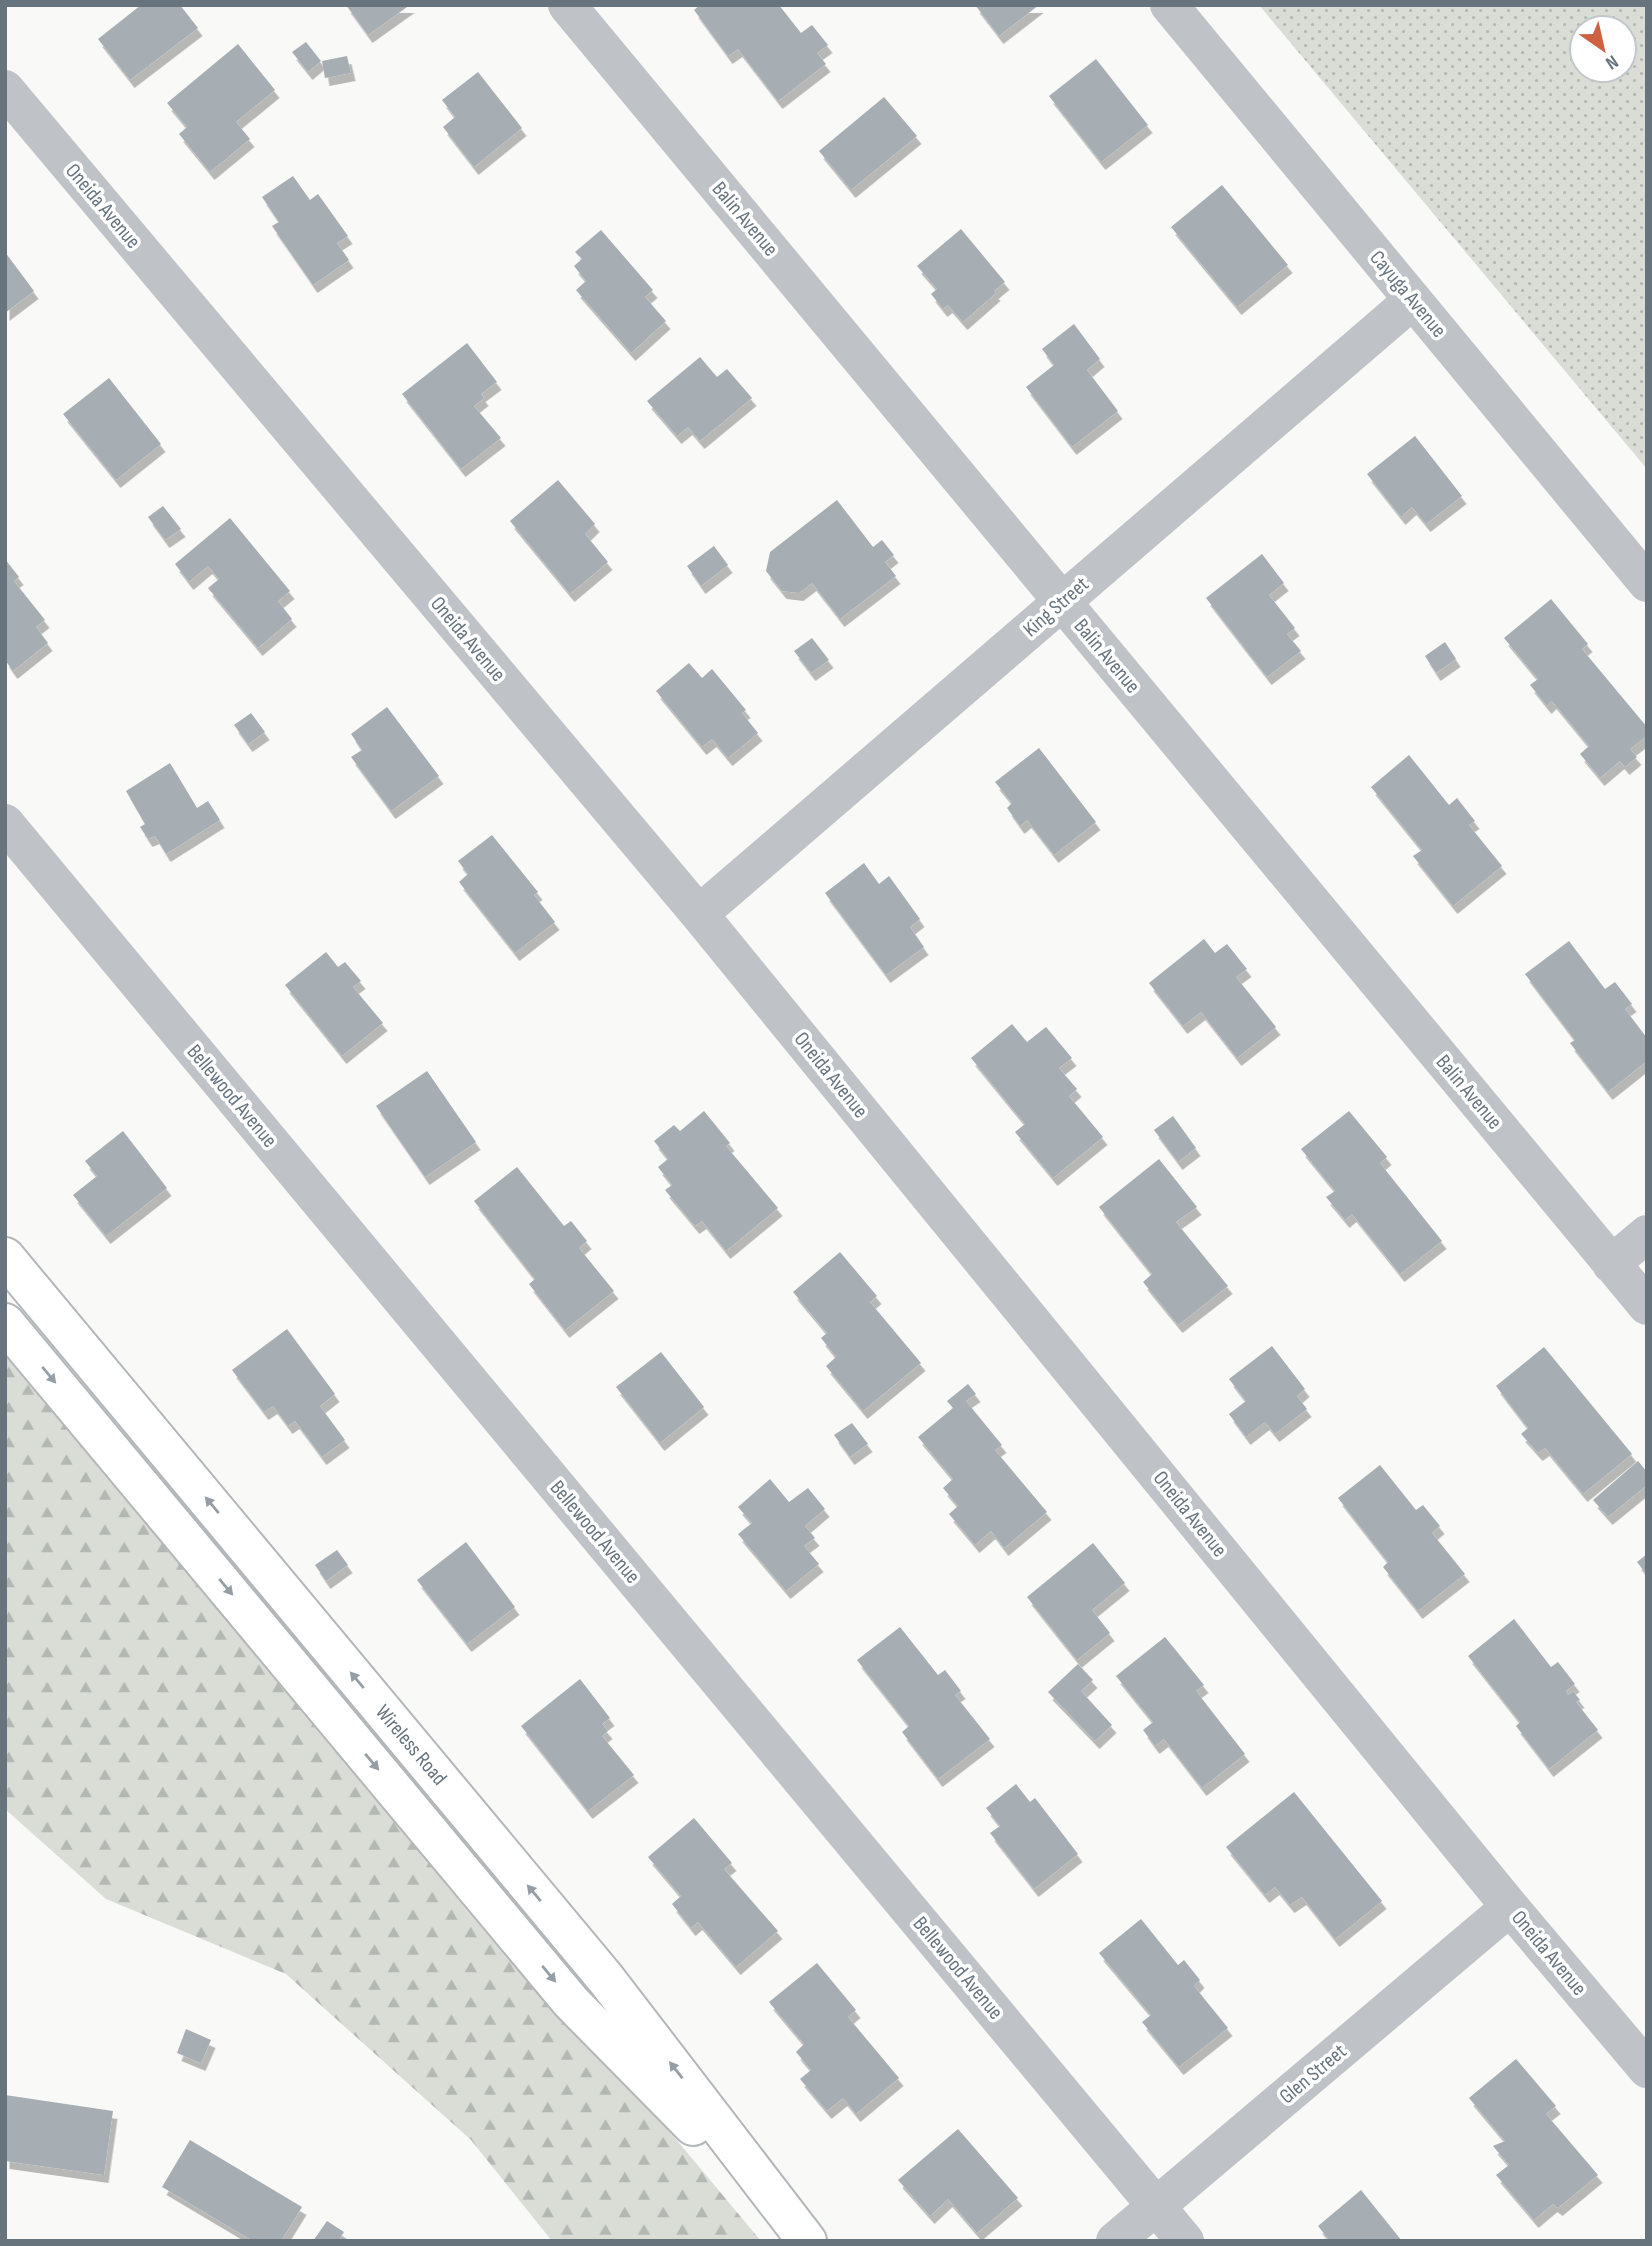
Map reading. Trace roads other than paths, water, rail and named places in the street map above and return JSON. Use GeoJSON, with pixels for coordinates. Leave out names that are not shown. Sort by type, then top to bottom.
{"type":"FeatureCollection","features":[{"type":"Feature","properties":{"kind":"main road","name":"Wireless Road"},"geometry":{"type":"LineString","coordinates":[[5,1257],[606,1979],[806,2241]]}},
{"type":"Feature","properties":{"kind":"main road","name":"Wireless Road"},"geometry":{"type":"LineString","coordinates":[[5,1322],[571,2002],[806,2241]]}},
{"type":"Feature","properties":{"kind":"street","name":"Balin Avenue"},"geometry":{"type":"LineString","coordinates":[[567,5],[1647,1306]]}},
{"type":"Feature","properties":{"kind":"street","name":"Cayuga Avenue"},"geometry":{"type":"LineString","coordinates":[[1169,5],[1647,583]]}},
{"type":"Feature","properties":{"kind":"street","name":"Oneida Avenue"},"geometry":{"type":"LineString","coordinates":[[5,89],[699,914],[1510,1907],[1647,2069]]}},
{"type":"Feature","properties":{"kind":"street","name":"King Street"},"geometry":{"type":"LineString","coordinates":[[699,914],[1413,300]]}},
{"type":"Feature","properties":{"kind":"street","name":"Bellewood Avenue"},"geometry":{"type":"LineString","coordinates":[[5,823],[1185,2241]]}},
{"type":"Feature","properties":{"kind":"street"},"geometry":{"type":"LineString","coordinates":[[1611,1264],[1647,1234]]}},
{"type":"Feature","properties":{"kind":"street","name":"Glen Street"},"geometry":{"type":"LineString","coordinates":[[1115,2241],[1510,1907]]}}]}
